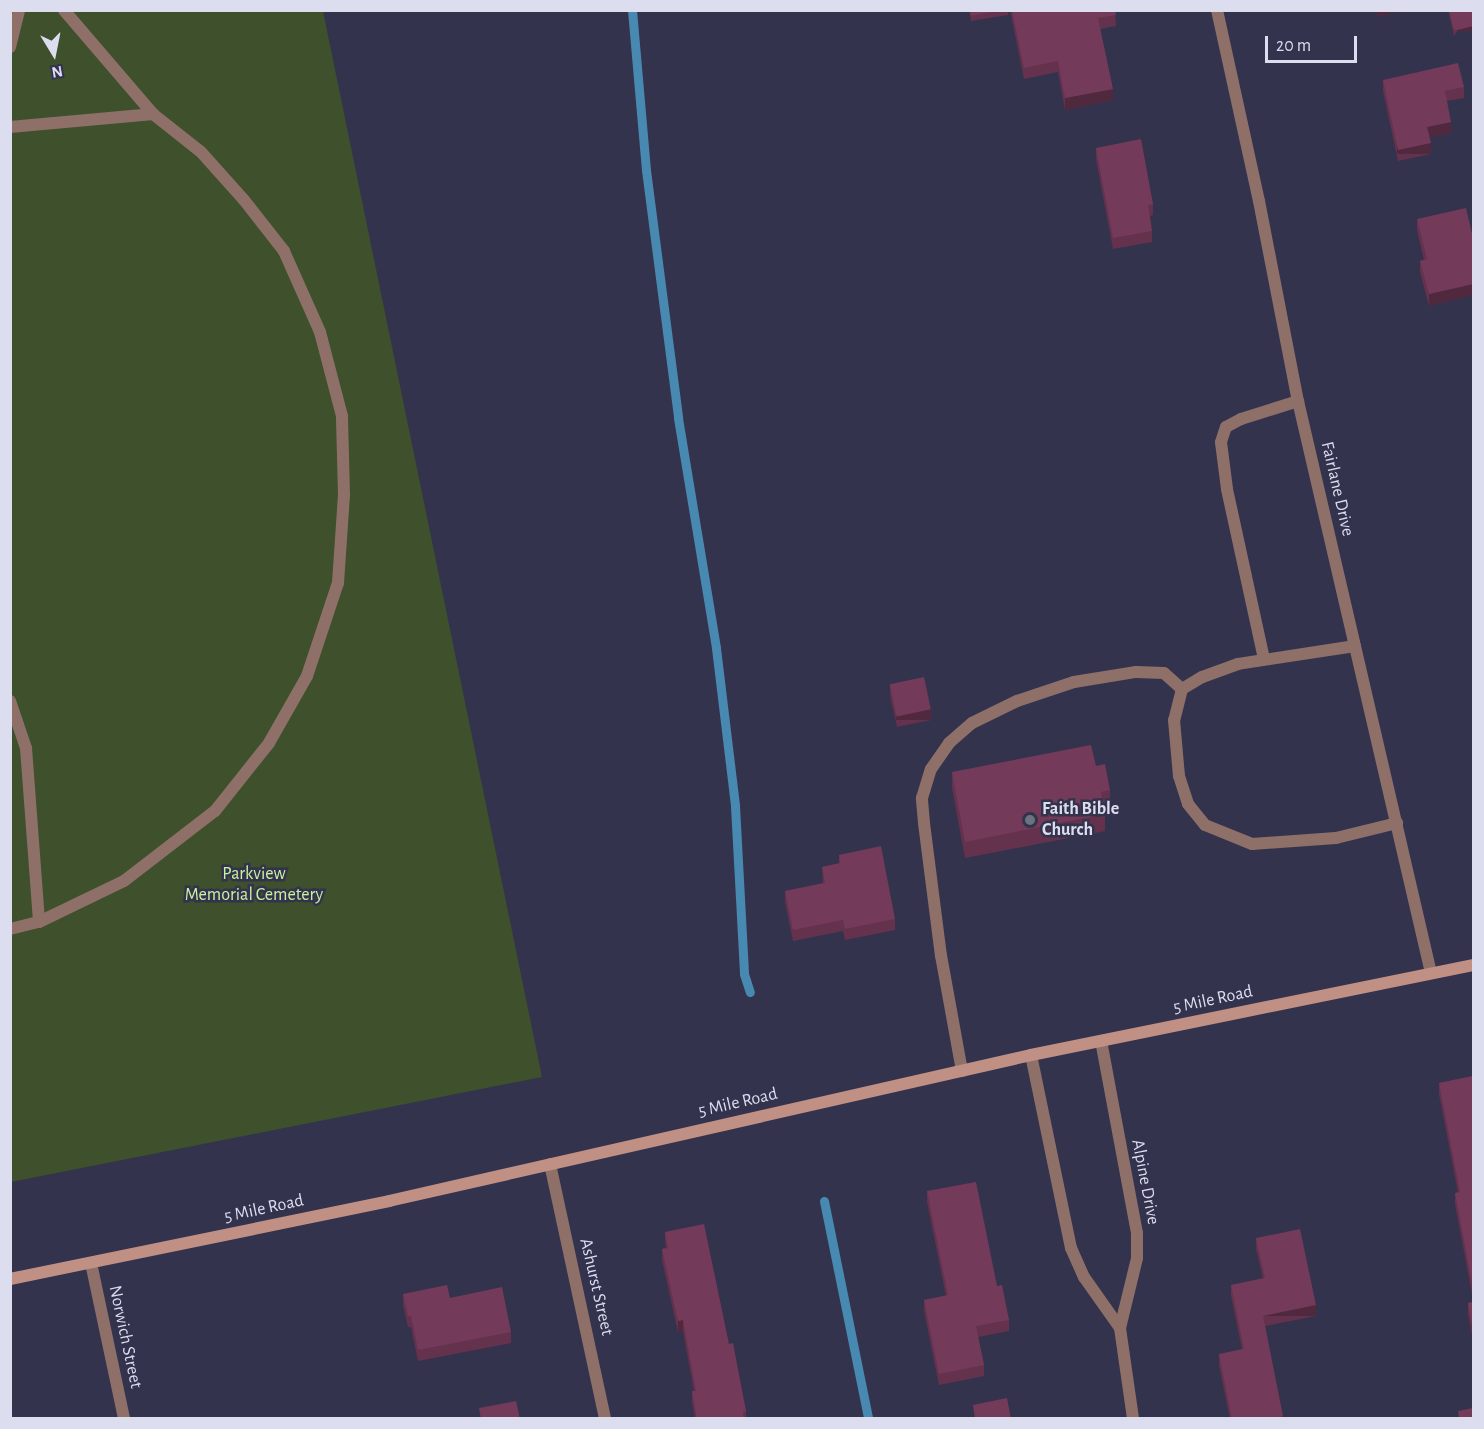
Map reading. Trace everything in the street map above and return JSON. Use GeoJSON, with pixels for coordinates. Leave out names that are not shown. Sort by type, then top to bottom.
{"type":"FeatureCollection","features":[{"type":"Feature","properties":{"kind":"main road","name":"5 Mile Road"},"geometry":{"type":"LineString","coordinates":[[10,1280],[550,1164],[1031,1055],[1473,965]]}},
{"type":"Feature","properties":{"kind":"street"},"geometry":{"type":"LineString","coordinates":[[10,47],[19,10]]}},
{"type":"Feature","properties":{"kind":"street"},"geometry":{"type":"LineString","coordinates":[[10,929],[39,922],[124,881],[215,811],[269,743],[307,676],[338,583],[344,495],[342,416],[320,332],[284,252],[244,200],[201,152],[153,114],[64,10]]}},
{"type":"Feature","properties":{"kind":"street","name":"Fairlane Drive"},"geometry":{"type":"LineString","coordinates":[[1217,10],[1259,201],[1298,401],[1431,974]]}},
{"type":"Feature","properties":{"kind":"street"},"geometry":{"type":"LineString","coordinates":[[10,128],[153,114]]}},
{"type":"Feature","properties":{"kind":"street"},"geometry":{"type":"LineString","coordinates":[[1264,659],[1227,489],[1221,442],[1226,427],[1241,419],[1298,401]]}},
{"type":"Feature","properties":{"kind":"street"},"geometry":{"type":"LineString","coordinates":[[1355,646],[1264,659],[1229,667],[1202,677],[1182,689],[1174,720],[1179,776],[1188,804],[1205,825],[1252,844],[1335,838],[1397,824]]}},
{"type":"Feature","properties":{"kind":"street"},"geometry":{"type":"LineString","coordinates":[[962,1071],[943,966],[924,823],[922,798],[931,769],[949,743],[972,723],[1017,701],[1074,682],[1136,672],[1164,673],[1182,689]]}},
{"type":"Feature","properties":{"kind":"street"},"geometry":{"type":"LineString","coordinates":[[10,701],[27,748],[39,922]]}},
{"type":"Feature","properties":{"kind":"street","name":"Alpine Drive"},"geometry":{"type":"LineString","coordinates":[[1101,1041],[1137,1233],[1137,1258],[1120,1329],[1133,1419]]}},
{"type":"Feature","properties":{"kind":"street","name":"Alpine Drive"},"geometry":{"type":"LineString","coordinates":[[1031,1055],[1071,1248],[1084,1277],[1120,1329]]}},
{"type":"Feature","properties":{"kind":"street","name":"Ashurst Street"},"geometry":{"type":"LineString","coordinates":[[550,1164],[605,1419]]}},
{"type":"Feature","properties":{"kind":"street","name":"Norwich Street"},"geometry":{"type":"LineString","coordinates":[[91,1263],[124,1419]]}},
{"type":"Feature","properties":{"kind":"green space","name":"Parkview Memorial Cemetery"},"geometry":{"type":"Polygon","coordinates":[[[11,11],[323,11],[542,1077],[11,1182],[11,11]]]}},
{"type":"Feature","properties":{"kind":"building"},"geometry":{"type":"Polygon","coordinates":[[[970,10],[1002,10],[971,16],[970,10]]]}},
{"type":"Feature","properties":{"kind":"building"},"geometry":{"type":"Polygon","coordinates":[[[1012,10],[1115,10],[1116,15],[1098,18],[1113,89],[1065,98],[1058,61],[1024,68],[1012,10]]]}},
{"type":"Feature","properties":{"kind":"building"},"geometry":{"type":"Polygon","coordinates":[[[1449,10],[1473,10],[1473,26],[1454,31],[1449,10]]]}},
{"type":"Feature","properties":{"kind":"building"},"geometry":{"type":"Polygon","coordinates":[[[1458,63],[1464,87],[1445,91],[1451,122],[1427,127],[1431,143],[1398,150],[1383,80],[1458,63]]]}},
{"type":"Feature","properties":{"kind":"building"},"geometry":{"type":"Polygon","coordinates":[[[1141,139],[1153,204],[1148,205],[1152,231],[1113,238],[1096,148],[1141,139]]]}},
{"type":"Feature","properties":{"kind":"building"},"geometry":{"type":"Polygon","coordinates":[[[1466,208],[1473,238],[1473,284],[1429,294],[1420,261],[1427,259],[1417,219],[1466,208]]]}},
{"type":"Feature","properties":{"kind":"building"},"geometry":{"type":"Polygon","coordinates":[[[924,677],[931,709],[897,717],[890,684],[924,677]]]}},
{"type":"Feature","properties":{"kind":"building","name":"Faith Bible Church"},"geometry":{"type":"Polygon","coordinates":[[[1091,745],[1096,766],[1105,764],[1110,790],[1101,792],[1105,814],[965,842],[952,772],[1091,745]]]}},
{"type":"Feature","properties":{"kind":"building"},"geometry":{"type":"Polygon","coordinates":[[[881,846],[895,919],[845,929],[843,920],[793,930],[785,891],[825,883],[822,867],[840,863],[839,855],[881,846]]]}},
{"type":"Feature","properties":{"kind":"building"},"geometry":{"type":"Polygon","coordinates":[[[1473,1076],[1473,1288],[1455,1193],[1460,1192],[1439,1083],[1473,1076]]]}},
{"type":"Feature","properties":{"kind":"building"},"geometry":{"type":"Polygon","coordinates":[[[976,1182],[997,1286],[1002,1285],[1009,1320],[976,1326],[984,1365],[939,1374],[924,1300],[948,1295],[927,1191],[976,1182]]]}},
{"type":"Feature","properties":{"kind":"building"},"geometry":{"type":"Polygon","coordinates":[[[704,1224],[729,1344],[733,1343],[746,1411],[743,1412],[744,1419],[697,1419],[692,1391],[696,1391],[683,1320],[678,1321],[662,1249],[668,1248],[665,1232],[704,1224]]]}},
{"type":"Feature","properties":{"kind":"building"},"geometry":{"type":"Polygon","coordinates":[[[1300,1229],[1316,1305],[1263,1316],[1283,1416],[1278,1419],[1232,1419],[1219,1354],[1244,1349],[1231,1285],[1265,1278],[1256,1238],[1300,1229]]]}},
{"type":"Feature","properties":{"kind":"building"},"geometry":{"type":"Polygon","coordinates":[[[447,1285],[450,1298],[502,1287],[511,1332],[418,1350],[411,1316],[408,1316],[403,1294],[447,1285]]]}},
{"type":"Feature","properties":{"kind":"building"},"geometry":{"type":"Polygon","coordinates":[[[1473,1302],[1473,1329],[1468,1303],[1473,1302]]]}},
{"type":"Feature","properties":{"kind":"building"},"geometry":{"type":"Polygon","coordinates":[[[1007,1398],[1011,1419],[975,1419],[973,1405],[1007,1398]]]}},
{"type":"Feature","properties":{"kind":"building"},"geometry":{"type":"Polygon","coordinates":[[[516,1401],[520,1419],[481,1419],[479,1408],[516,1401]]]}},
{"type":"Feature","properties":{"kind":"building"},"geometry":{"type":"Polygon","coordinates":[[[1473,1408],[1473,1419],[1459,1419],[1458,1411],[1473,1408]]]}},
{"type":"Feature","properties":{"kind":"waterway"},"geometry":{"type":"LineString","coordinates":[[632,10],[646,170],[678,418],[716,648],[735,806],[744,974],[750,992]]}},
{"type":"Feature","properties":{"kind":"waterway"},"geometry":{"type":"LineString","coordinates":[[824,1201],[868,1418]]}},
{"type":"Feature","properties":{"kind":"place","name":"Faith Bible Church"},"geometry":{"type":"Point","coordinates":[1030,820]}}]}
